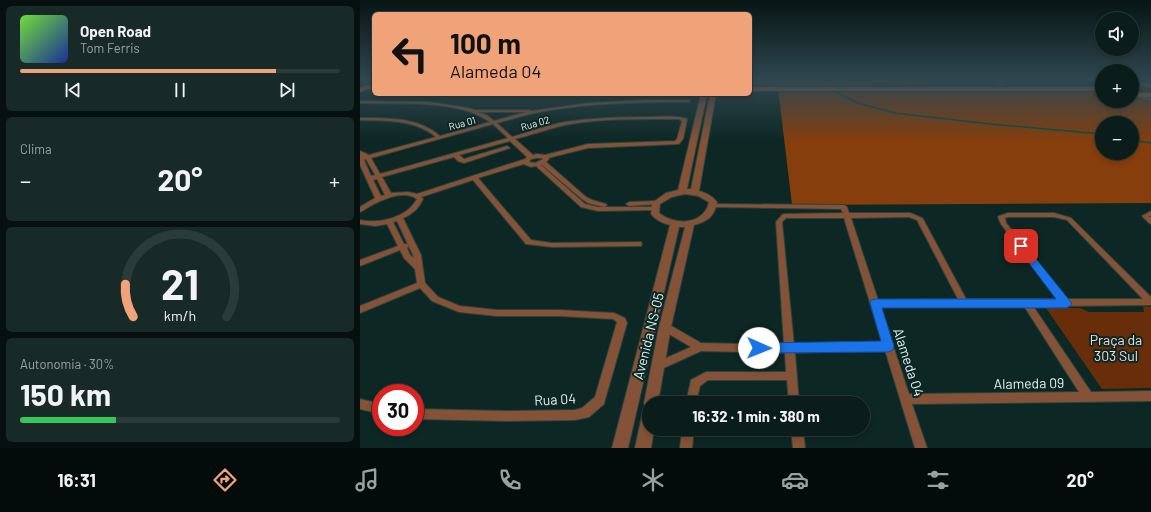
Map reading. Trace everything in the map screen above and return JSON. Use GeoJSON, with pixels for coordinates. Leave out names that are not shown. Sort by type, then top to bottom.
{"type":"FeatureCollection","features":[{"type":"Feature","properties":{"kind":"street"},"geometry":{"type":"LineString","coordinates":[[682,192],[703,100]]}},
{"type":"Feature","properties":{"kind":"street"},"geometry":{"type":"LineString","coordinates":[[695,192],[713,100]]}},
{"type":"Feature","properties":{"kind":"street","name":"Rua 01"},"geometry":{"type":"LineString","coordinates":[[368,157],[541,111],[607,101],[688,101]]}},
{"type":"Feature","properties":{"kind":"street"},"geometry":{"type":"LineString","coordinates":[[360,102],[429,103],[448,105],[475,111],[541,111]]}},
{"type":"Feature","properties":{"kind":"street"},"geometry":{"type":"LineString","coordinates":[[475,111],[494,123],[531,157],[541,161],[583,206],[598,209],[656,206],[669,195],[682,192],[695,192],[709,198],[713,206],[710,213],[704,218],[690,224],[675,224],[659,219],[655,214],[656,206]]}},
{"type":"Feature","properties":{"kind":"street","name":"Rua 02"},"geometry":{"type":"LineString","coordinates":[[369,179],[549,128],[588,120],[619,118],[685,120],[680,139],[677,143],[588,146],[541,161]]}},
{"type":"Feature","properties":{"kind":"street"},"geometry":{"type":"LineString","coordinates":[[360,119],[410,122],[430,129],[440,138]]}},
{"type":"Feature","properties":{"kind":"street"},"geometry":{"type":"LineString","coordinates":[[455,155],[460,160],[464,161],[507,148]]}},
{"type":"Feature","properties":{"kind":"street"},"geometry":{"type":"LineString","coordinates":[[361,155],[368,157],[389,196]]}},
{"type":"Feature","properties":{"kind":"street"},"geometry":{"type":"LineString","coordinates":[[361,155],[369,179],[379,199]]}},
{"type":"Feature","properties":{"kind":"street"},"geometry":{"type":"LineString","coordinates":[[526,163],[531,157]]}},
{"type":"Feature","properties":{"kind":"street"},"geometry":{"type":"LineString","coordinates":[[360,210],[368,204],[389,196],[404,194],[419,198],[526,163],[541,161]]}},
{"type":"Feature","properties":{"kind":"street"},"geometry":{"type":"LineString","coordinates":[[475,180],[528,242],[552,245],[638,244]]}},
{"type":"Feature","properties":{"kind":"street"},"geometry":{"type":"LineString","coordinates":[[360,222],[371,224],[399,218],[415,208],[419,198]]}},
{"type":"Feature","properties":{"kind":"street"},"geometry":{"type":"LineString","coordinates":[[713,206],[844,207],[847,216]]}},
{"type":"Feature","properties":{"kind":"street"},"geometry":{"type":"LineString","coordinates":[[1151,213],[1145,216],[1151,222]]}},
{"type":"Feature","properties":{"kind":"street"},"geometry":{"type":"LineString","coordinates":[[1066,304],[1003,223],[1001,217],[1008,215],[1054,214],[1064,217],[1073,223],[1151,302]]}},
{"type":"Feature","properties":{"kind":"street"},"geometry":{"type":"LineString","coordinates":[[793,396],[779,222],[784,216],[910,215],[920,219],[964,303]]}},
{"type":"Feature","properties":{"kind":"street","name":"Alameda 04"},"geometry":{"type":"LineString","coordinates":[[847,216],[921,448]]}},
{"type":"Feature","properties":{"kind":"street"},"geometry":{"type":"LineString","coordinates":[[360,310],[421,284],[417,255],[399,218]]}},
{"type":"Feature","properties":{"kind":"street"},"geometry":{"type":"LineString","coordinates":[[389,221],[402,247],[413,264],[419,268]]}},
{"type":"Feature","properties":{"kind":"street","name":"Avenida NS-05"},"geometry":{"type":"LineString","coordinates":[[620,448],[675,224]]}},
{"type":"Feature","properties":{"kind":"street","name":"Avenida NS-05"},"geometry":{"type":"LineString","coordinates":[[652,396],[665,327],[690,224]]}},
{"type":"Feature","properties":{"kind":"street"},"geometry":{"type":"LineString","coordinates":[[360,263],[411,243]]}},
{"type":"Feature","properties":{"kind":"street","name":"Rua 04"},"geometry":{"type":"LineString","coordinates":[[421,284],[435,299],[459,309],[497,313],[559,313],[614,316],[622,320],[600,400],[585,412],[575,415],[507,416],[424,414]]}},
{"type":"Feature","properties":{"kind":"street"},"geometry":{"type":"LineString","coordinates":[[875,303],[1066,304],[1151,302]]}},
{"type":"Feature","properties":{"kind":"street"},"geometry":{"type":"LineString","coordinates":[[1027,304],[1088,396]]}},
{"type":"Feature","properties":{"kind":"street"},"geometry":{"type":"LineString","coordinates":[[665,327],[700,348]]}},
{"type":"Feature","properties":{"kind":"street"},"geometry":{"type":"LineString","coordinates":[[657,367],[700,348],[789,349],[888,346]]}},
{"type":"Feature","properties":{"kind":"street"},"geometry":{"type":"LineString","coordinates":[[692,396],[695,383],[706,376],[792,376]]}},
{"type":"Feature","properties":{"kind":"street","name":"Alameda 09"},"geometry":{"type":"LineString","coordinates":[[906,399],[1151,396]]}},
{"type":"Feature","properties":{"kind":"street"},"geometry":{"type":"LineString","coordinates":[[360,404],[372,407]]}},
{"type":"Feature","properties":{"kind":"street"},"geometry":{"type":"LineString","coordinates":[[643,448],[645,436]]}},
{"type":"Feature","properties":{"kind":"street"},"geometry":{"type":"LineString","coordinates":[[686,448],[687,436]]}},
{"type":"Feature","properties":{"kind":"street"},"geometry":{"type":"LineString","coordinates":[[798,436],[799,448]]}},
{"type":"Feature","properties":{"kind":"green space","name":"Praça da 303 Sul"},"geometry":{"type":"Polygon","coordinates":[[[1143,306],[1151,307],[1151,388],[1102,389],[1046,308],[1080,308],[1089,312],[1144,312],[1143,306]]]}},
{"type":"Feature","properties":{"kind":"shaded area"},"geometry":{"type":"Polygon","coordinates":[[[779,100],[1095,100],[1095,108],[1139,108],[1139,100],[1151,100],[1151,203],[792,205],[779,100]]]}},
{"type":"Feature","properties":{"kind":"waterway"},"geometry":{"type":"LineString","coordinates":[[851,100],[857,103],[895,113],[990,124],[1095,133]]}},
{"type":"Feature","properties":{"kind":"waterway"},"geometry":{"type":"LineString","coordinates":[[1139,141],[1151,143]]}},
{"type":"Feature","properties":{"kind":"route"},"geometry":{"type":"LineString","coordinates":[[759,348],[789,349],[888,346],[875,303],[1066,304],[1021,246]]}}]}
